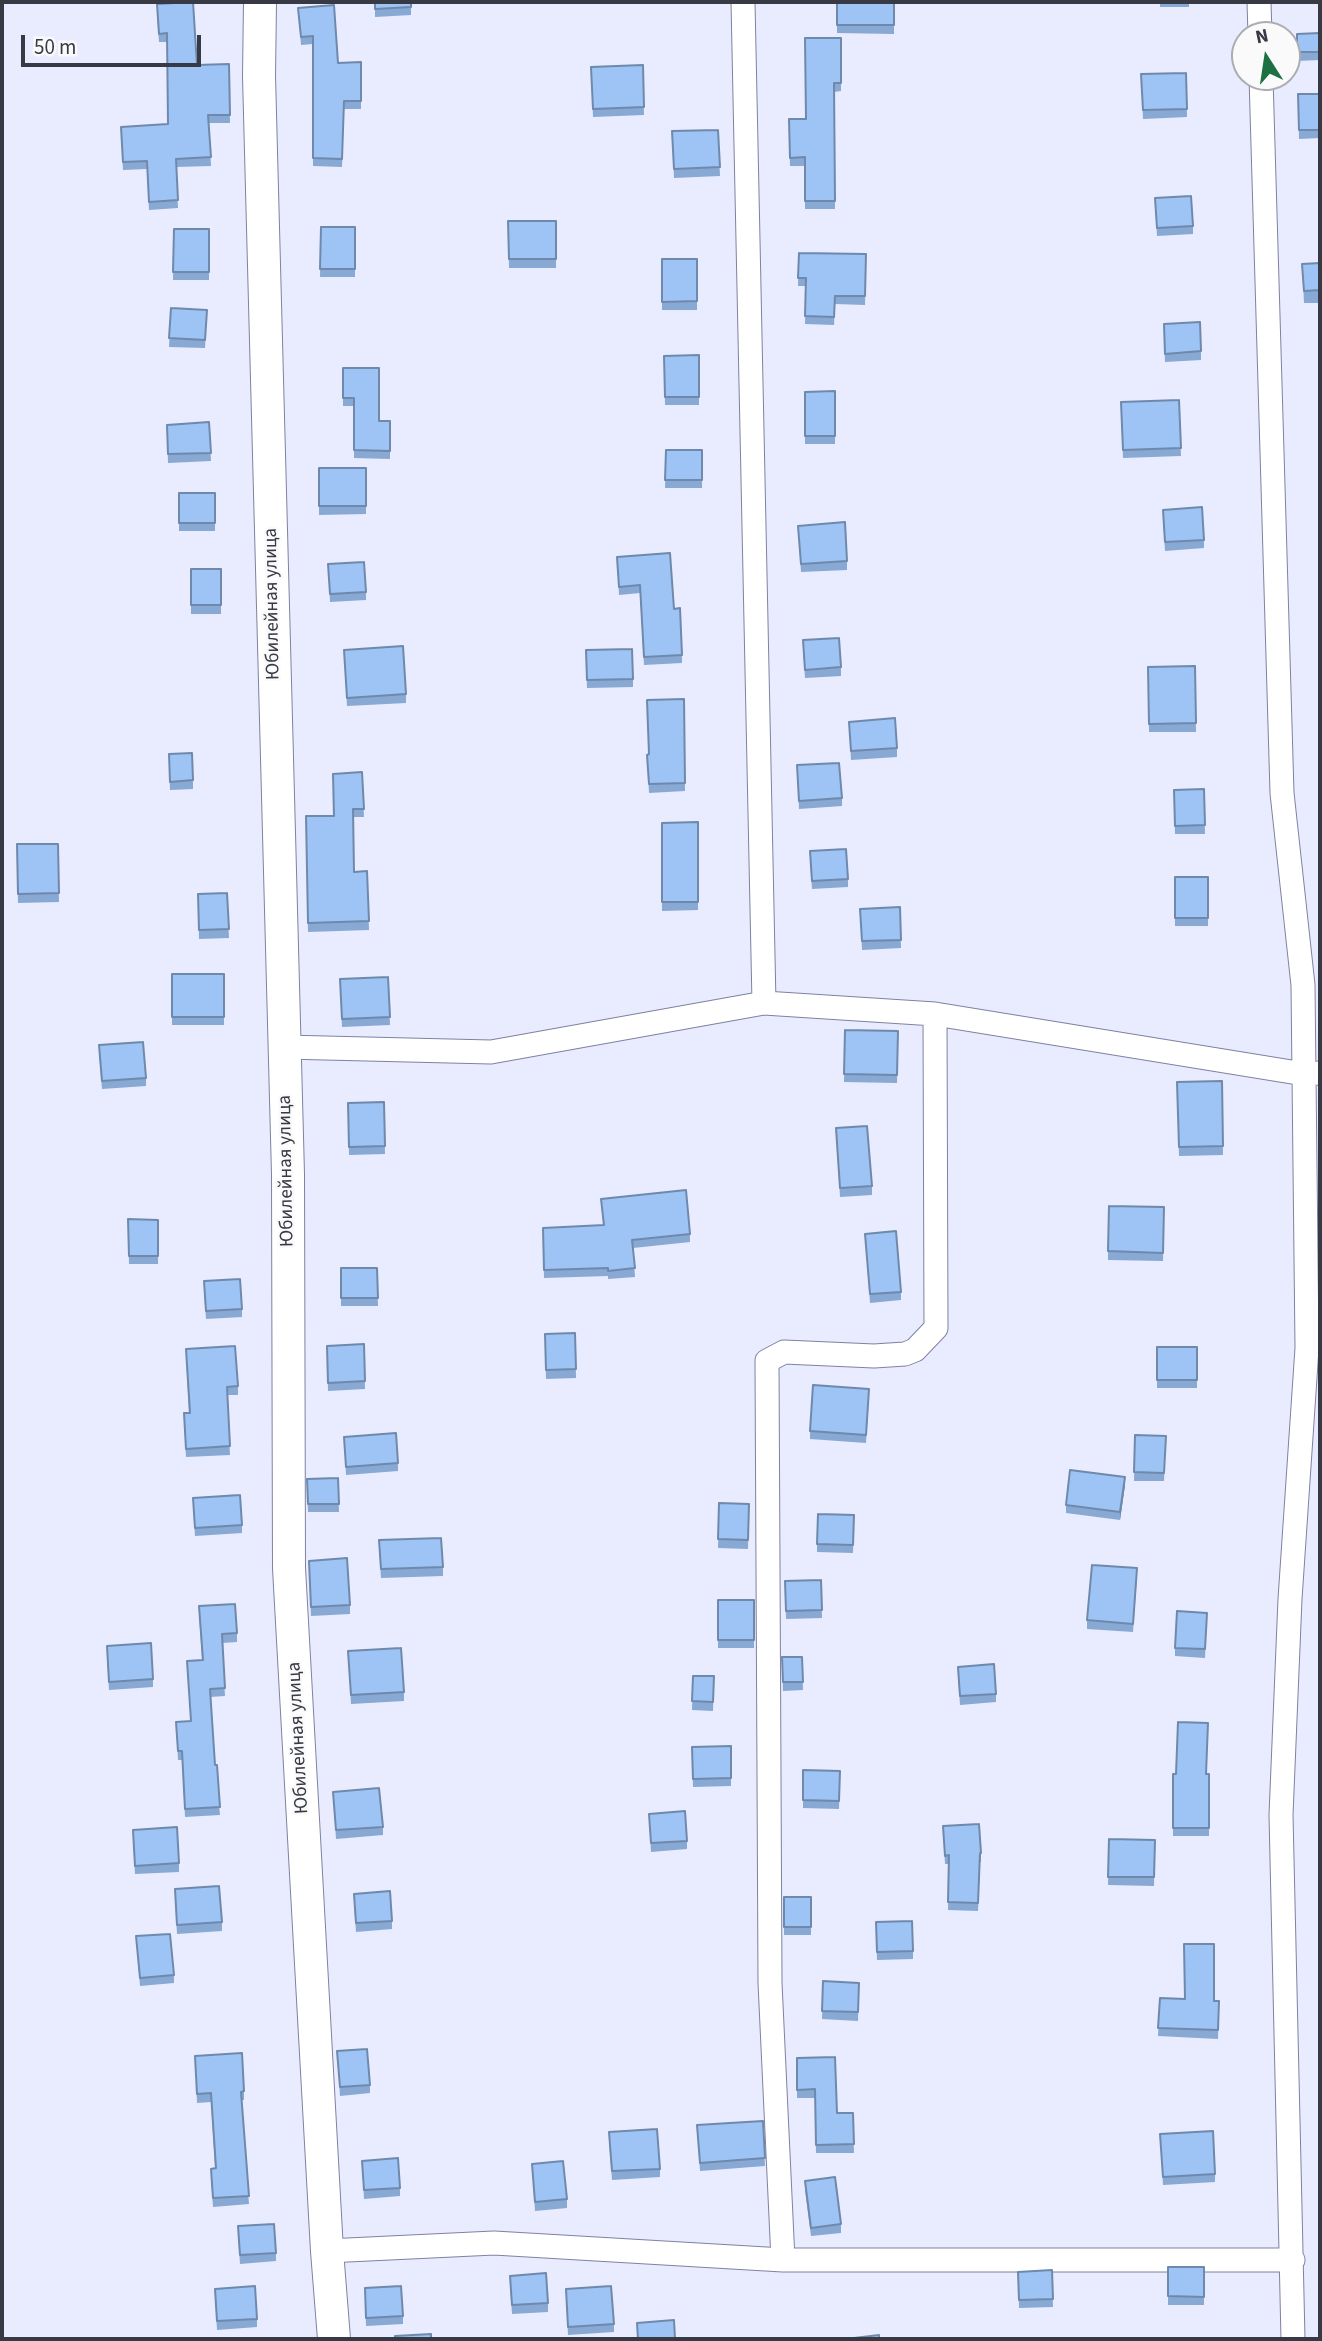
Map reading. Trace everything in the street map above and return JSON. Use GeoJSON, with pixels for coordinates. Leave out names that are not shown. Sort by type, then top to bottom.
{"type":"FeatureCollection","features":[{"type":"Feature","properties":{"kind":"street","name":"Юбилейная улица"},"geometry":{"type":"LineString","coordinates":[[260,2],[259,76],[288,1174],[289,1568],[334,2339]]}},
{"type":"Feature","properties":{"kind":"street"},"geometry":{"type":"LineString","coordinates":[[743,2],[764,1003]]}},
{"type":"Feature","properties":{"kind":"street"},"geometry":{"type":"LineString","coordinates":[[1259,2],[1260,21]]}},
{"type":"Feature","properties":{"kind":"street"},"geometry":{"type":"LineString","coordinates":[[1261,91],[1282,793],[1312,1074],[1307,1348],[1290,1599],[1281,1815],[1293,2339]]}},
{"type":"Feature","properties":{"kind":"street"},"geometry":{"type":"LineString","coordinates":[[284,1047],[491,1052],[764,1003],[935,1014],[1312,1074]]}},
{"type":"Feature","properties":{"kind":"street"},"geometry":{"type":"LineString","coordinates":[[783,2260],[770,1983],[767,1362],[784,1352],[874,1356],[905,1354],[915,1350],[936,1328],[935,1014]]}},
{"type":"Feature","properties":{"kind":"street"},"geometry":{"type":"LineString","coordinates":[[327,2252],[494,2243],[783,2260],[1293,2260]]}},
{"type":"Feature","properties":{"kind":"building"},"geometry":{"type":"Polygon","coordinates":[[[193,2],[197,65],[229,64],[230,115],[208,115],[211,157],[176,159],[178,200],[149,202],[147,161],[123,162],[121,127],[168,124],[167,33],[159,34],[157,4],[193,2]]]}},
{"type":"Feature","properties":{"kind":"building"},"geometry":{"type":"Polygon","coordinates":[[[375,2],[411,2],[411,7],[375,9],[375,2]]]}},
{"type":"Feature","properties":{"kind":"building"},"geometry":{"type":"Polygon","coordinates":[[[837,2],[894,2],[894,25],[837,25],[837,2]]]}},
{"type":"Feature","properties":{"kind":"building"},"geometry":{"type":"Polygon","coordinates":[[[334,5],[338,63],[361,62],[361,101],[344,101],[342,159],[313,158],[313,36],[301,37],[298,8],[334,5]]]}},
{"type":"Feature","properties":{"kind":"building"},"geometry":{"type":"Polygon","coordinates":[[[1320,33],[1320,52],[1301,52],[1301,34],[1320,33]]]}},
{"type":"Feature","properties":{"kind":"building"},"geometry":{"type":"Polygon","coordinates":[[[805,38],[841,38],[841,83],[834,83],[835,201],[805,201],[805,157],[790,158],[789,119],[806,119],[805,38]]]}},
{"type":"Feature","properties":{"kind":"building"},"geometry":{"type":"Polygon","coordinates":[[[643,65],[644,107],[593,109],[591,67],[643,65]]]}},
{"type":"Feature","properties":{"kind":"building"},"geometry":{"type":"Polygon","coordinates":[[[1186,73],[1187,109],[1143,110],[1141,74],[1186,73]]]}},
{"type":"Feature","properties":{"kind":"building"},"geometry":{"type":"Polygon","coordinates":[[[1298,94],[1320,94],[1320,130],[1299,130],[1298,94]]]}},
{"type":"Feature","properties":{"kind":"building"},"geometry":{"type":"Polygon","coordinates":[[[718,130],[720,167],[674,169],[672,131],[718,130]]]}},
{"type":"Feature","properties":{"kind":"building"},"geometry":{"type":"Polygon","coordinates":[[[1191,196],[1193,226],[1157,228],[1155,198],[1191,196]]]}},
{"type":"Feature","properties":{"kind":"building"},"geometry":{"type":"Polygon","coordinates":[[[508,221],[556,221],[556,259],[509,259],[508,221]]]}},
{"type":"Feature","properties":{"kind":"building"},"geometry":{"type":"Polygon","coordinates":[[[321,227],[355,227],[355,269],[320,269],[321,227]]]}},
{"type":"Feature","properties":{"kind":"building"},"geometry":{"type":"Polygon","coordinates":[[[174,229],[209,229],[209,272],[173,272],[174,229]]]}},
{"type":"Feature","properties":{"kind":"building"},"geometry":{"type":"Polygon","coordinates":[[[799,253],[866,254],[865,296],[835,296],[834,317],[805,316],[806,278],[798,278],[799,253]]]}},
{"type":"Feature","properties":{"kind":"building"},"geometry":{"type":"Polygon","coordinates":[[[662,259],[697,259],[697,301],[662,302],[662,259]]]}},
{"type":"Feature","properties":{"kind":"building"},"geometry":{"type":"Polygon","coordinates":[[[1320,263],[1320,290],[1304,291],[1302,264],[1320,263]]]}},
{"type":"Feature","properties":{"kind":"building"},"geometry":{"type":"Polygon","coordinates":[[[171,308],[207,310],[205,340],[169,338],[171,308]]]}},
{"type":"Feature","properties":{"kind":"building"},"geometry":{"type":"Polygon","coordinates":[[[1200,322],[1201,351],[1165,354],[1164,324],[1200,322]]]}},
{"type":"Feature","properties":{"kind":"building"},"geometry":{"type":"Polygon","coordinates":[[[699,355],[699,397],[665,397],[664,356],[699,355]]]}},
{"type":"Feature","properties":{"kind":"building"},"geometry":{"type":"Polygon","coordinates":[[[343,368],[379,368],[379,421],[390,421],[390,451],[354,450],[354,398],[343,398],[343,368]]]}},
{"type":"Feature","properties":{"kind":"building"},"geometry":{"type":"Polygon","coordinates":[[[835,391],[835,436],[805,436],[805,392],[835,391]]]}},
{"type":"Feature","properties":{"kind":"building"},"geometry":{"type":"Polygon","coordinates":[[[1179,400],[1181,448],[1123,450],[1121,402],[1179,400]]]}},
{"type":"Feature","properties":{"kind":"building"},"geometry":{"type":"Polygon","coordinates":[[[209,422],[211,453],[168,454],[167,425],[209,422]]]}},
{"type":"Feature","properties":{"kind":"building"},"geometry":{"type":"Polygon","coordinates":[[[666,450],[702,450],[702,480],[665,480],[666,450]]]}},
{"type":"Feature","properties":{"kind":"building"},"geometry":{"type":"Polygon","coordinates":[[[319,468],[366,468],[366,506],[319,506],[319,468]]]}},
{"type":"Feature","properties":{"kind":"building"},"geometry":{"type":"Polygon","coordinates":[[[179,493],[215,493],[215,523],[179,523],[179,493]]]}},
{"type":"Feature","properties":{"kind":"building"},"geometry":{"type":"Polygon","coordinates":[[[1202,507],[1204,540],[1165,542],[1163,510],[1202,507]]]}},
{"type":"Feature","properties":{"kind":"building"},"geometry":{"type":"Polygon","coordinates":[[[845,522],[847,561],[801,564],[798,526],[845,522]]]}},
{"type":"Feature","properties":{"kind":"building"},"geometry":{"type":"Polygon","coordinates":[[[670,553],[674,609],[680,608],[682,655],[644,657],[640,585],[619,587],[617,557],[670,553]]]}},
{"type":"Feature","properties":{"kind":"building"},"geometry":{"type":"Polygon","coordinates":[[[364,562],[366,592],[330,594],[328,564],[364,562]]]}},
{"type":"Feature","properties":{"kind":"building"},"geometry":{"type":"Polygon","coordinates":[[[191,569],[221,569],[221,605],[191,605],[191,569]]]}},
{"type":"Feature","properties":{"kind":"building"},"geometry":{"type":"Polygon","coordinates":[[[839,638],[841,667],[805,670],[803,640],[839,638]]]}},
{"type":"Feature","properties":{"kind":"building"},"geometry":{"type":"Polygon","coordinates":[[[403,646],[406,694],[347,698],[344,650],[403,646]]]}},
{"type":"Feature","properties":{"kind":"building"},"geometry":{"type":"Polygon","coordinates":[[[632,649],[633,679],[587,680],[586,650],[632,649]]]}},
{"type":"Feature","properties":{"kind":"building"},"geometry":{"type":"Polygon","coordinates":[[[1195,666],[1196,723],[1149,724],[1148,667],[1195,666]]]}},
{"type":"Feature","properties":{"kind":"building"},"geometry":{"type":"Polygon","coordinates":[[[684,699],[685,783],[649,784],[647,700],[684,699]]]}},
{"type":"Feature","properties":{"kind":"building"},"geometry":{"type":"Polygon","coordinates":[[[895,718],[897,748],[851,751],[849,722],[895,718]]]}},
{"type":"Feature","properties":{"kind":"building"},"geometry":{"type":"Polygon","coordinates":[[[192,753],[193,780],[170,782],[169,754],[192,753]]]}},
{"type":"Feature","properties":{"kind":"building"},"geometry":{"type":"Polygon","coordinates":[[[839,763],[842,798],[799,801],[797,765],[839,763]]]}},
{"type":"Feature","properties":{"kind":"building"},"geometry":{"type":"Polygon","coordinates":[[[362,772],[364,809],[353,809],[354,872],[367,871],[369,921],[308,923],[306,816],[334,816],[333,774],[362,772]]]}},
{"type":"Feature","properties":{"kind":"building"},"geometry":{"type":"Polygon","coordinates":[[[1204,789],[1205,825],[1175,826],[1174,790],[1204,789]]]}},
{"type":"Feature","properties":{"kind":"building"},"geometry":{"type":"Polygon","coordinates":[[[698,822],[698,902],[662,902],[662,823],[698,822]]]}},
{"type":"Feature","properties":{"kind":"building"},"geometry":{"type":"Polygon","coordinates":[[[17,844],[58,844],[59,893],[18,894],[17,844]]]}},
{"type":"Feature","properties":{"kind":"building"},"geometry":{"type":"Polygon","coordinates":[[[846,849],[848,879],[812,881],[810,851],[846,849]]]}},
{"type":"Feature","properties":{"kind":"building"},"geometry":{"type":"Polygon","coordinates":[[[1175,877],[1208,877],[1208,918],[1175,918],[1175,877]]]}},
{"type":"Feature","properties":{"kind":"building"},"geometry":{"type":"Polygon","coordinates":[[[227,893],[229,929],[199,930],[198,894],[227,893]]]}},
{"type":"Feature","properties":{"kind":"building"},"geometry":{"type":"Polygon","coordinates":[[[900,907],[901,940],[862,941],[860,909],[900,907]]]}},
{"type":"Feature","properties":{"kind":"building"},"geometry":{"type":"Polygon","coordinates":[[[172,974],[224,974],[224,1017],[172,1017],[172,974]]]}},
{"type":"Feature","properties":{"kind":"building"},"geometry":{"type":"Polygon","coordinates":[[[388,977],[390,1017],[342,1019],[340,979],[388,977]]]}},
{"type":"Feature","properties":{"kind":"building"},"geometry":{"type":"Polygon","coordinates":[[[845,1030],[898,1031],[897,1075],[844,1074],[845,1030]]]}},
{"type":"Feature","properties":{"kind":"building"},"geometry":{"type":"Polygon","coordinates":[[[143,1042],[146,1078],[102,1081],[99,1045],[143,1042]]]}},
{"type":"Feature","properties":{"kind":"building"},"geometry":{"type":"Polygon","coordinates":[[[1222,1081],[1223,1146],[1179,1147],[1177,1082],[1222,1081]]]}},
{"type":"Feature","properties":{"kind":"building"},"geometry":{"type":"Polygon","coordinates":[[[384,1102],[385,1146],[349,1147],[348,1103],[384,1102]]]}},
{"type":"Feature","properties":{"kind":"building"},"geometry":{"type":"Polygon","coordinates":[[[867,1126],[872,1186],[840,1188],[836,1128],[867,1126]]]}},
{"type":"Feature","properties":{"kind":"building"},"geometry":{"type":"Polygon","coordinates":[[[686,1190],[690,1234],[632,1240],[635,1268],[608,1271],[608,1268],[544,1270],[543,1228],[604,1225],[601,1199],[686,1190]]]}},
{"type":"Feature","properties":{"kind":"building"},"geometry":{"type":"Polygon","coordinates":[[[1109,1206],[1164,1207],[1163,1253],[1108,1251],[1109,1206]]]}},
{"type":"Feature","properties":{"kind":"building"},"geometry":{"type":"Polygon","coordinates":[[[128,1219],[158,1220],[158,1256],[129,1256],[128,1219]]]}},
{"type":"Feature","properties":{"kind":"building"},"geometry":{"type":"Polygon","coordinates":[[[896,1231],[901,1292],[870,1294],[865,1234],[896,1231]]]}},
{"type":"Feature","properties":{"kind":"building"},"geometry":{"type":"Polygon","coordinates":[[[341,1268],[377,1268],[378,1298],[341,1298],[341,1268]]]}},
{"type":"Feature","properties":{"kind":"building"},"geometry":{"type":"Polygon","coordinates":[[[240,1279],[242,1309],[206,1311],[204,1281],[240,1279]]]}},
{"type":"Feature","properties":{"kind":"building"},"geometry":{"type":"Polygon","coordinates":[[[575,1333],[576,1369],[546,1370],[545,1334],[575,1333]]]}},
{"type":"Feature","properties":{"kind":"building"},"geometry":{"type":"Polygon","coordinates":[[[364,1344],[365,1381],[328,1383],[327,1346],[364,1344]]]}},
{"type":"Feature","properties":{"kind":"building"},"geometry":{"type":"Polygon","coordinates":[[[235,1346],[238,1386],[227,1387],[230,1446],[186,1449],[184,1413],[190,1413],[186,1349],[235,1346]]]}},
{"type":"Feature","properties":{"kind":"building"},"geometry":{"type":"Polygon","coordinates":[[[1157,1347],[1197,1347],[1197,1380],[1157,1380],[1157,1347]]]}},
{"type":"Feature","properties":{"kind":"building"},"geometry":{"type":"Polygon","coordinates":[[[813,1385],[869,1389],[866,1435],[810,1431],[813,1385]]]}},
{"type":"Feature","properties":{"kind":"building"},"geometry":{"type":"Polygon","coordinates":[[[396,1433],[398,1463],[346,1467],[344,1437],[396,1433]]]}},
{"type":"Feature","properties":{"kind":"building"},"geometry":{"type":"Polygon","coordinates":[[[1135,1435],[1166,1436],[1164,1473],[1134,1472],[1135,1435]]]}},
{"type":"Feature","properties":{"kind":"building"},"geometry":{"type":"Polygon","coordinates":[[[1070,1470],[1125,1477],[1120,1512],[1066,1505],[1070,1470]]]}},
{"type":"Feature","properties":{"kind":"building"},"geometry":{"type":"Polygon","coordinates":[[[338,1478],[339,1504],[308,1504],[307,1479],[338,1478]]]}},
{"type":"Feature","properties":{"kind":"building"},"geometry":{"type":"Polygon","coordinates":[[[240,1495],[242,1525],[195,1528],[193,1498],[240,1495]]]}},
{"type":"Feature","properties":{"kind":"building"},"geometry":{"type":"Polygon","coordinates":[[[719,1503],[749,1504],[748,1540],[718,1539],[719,1503]]]}},
{"type":"Feature","properties":{"kind":"building"},"geometry":{"type":"Polygon","coordinates":[[[818,1514],[854,1515],[853,1545],[817,1544],[818,1514]]]}},
{"type":"Feature","properties":{"kind":"building"},"geometry":{"type":"Polygon","coordinates":[[[441,1538],[443,1567],[381,1569],[379,1540],[441,1538]]]}},
{"type":"Feature","properties":{"kind":"building"},"geometry":{"type":"Polygon","coordinates":[[[347,1558],[350,1605],[311,1607],[309,1561],[347,1558]]]}},
{"type":"Feature","properties":{"kind":"building"},"geometry":{"type":"Polygon","coordinates":[[[1092,1565],[1137,1568],[1133,1624],[1087,1620],[1092,1565]]]}},
{"type":"Feature","properties":{"kind":"building"},"geometry":{"type":"Polygon","coordinates":[[[821,1580],[822,1610],[786,1611],[785,1581],[821,1580]]]}},
{"type":"Feature","properties":{"kind":"building"},"geometry":{"type":"Polygon","coordinates":[[[718,1600],[754,1600],[754,1640],[718,1640],[718,1600]]]}},
{"type":"Feature","properties":{"kind":"building"},"geometry":{"type":"Polygon","coordinates":[[[235,1604],[237,1633],[222,1634],[225,1688],[210,1689],[220,1807],[185,1809],[182,1751],[178,1751],[176,1722],[191,1721],[187,1661],[203,1660],[199,1606],[235,1604]]]}},
{"type":"Feature","properties":{"kind":"building"},"geometry":{"type":"Polygon","coordinates":[[[1177,1611],[1207,1613],[1205,1649],[1175,1648],[1177,1611]]]}},
{"type":"Feature","properties":{"kind":"building"},"geometry":{"type":"Polygon","coordinates":[[[151,1643],[153,1679],[109,1682],[107,1646],[151,1643]]]}},
{"type":"Feature","properties":{"kind":"building"},"geometry":{"type":"Polygon","coordinates":[[[401,1648],[404,1692],[351,1695],[348,1651],[401,1648]]]}},
{"type":"Feature","properties":{"kind":"building"},"geometry":{"type":"Polygon","coordinates":[[[782,1657],[802,1657],[803,1682],[783,1682],[782,1657]]]}},
{"type":"Feature","properties":{"kind":"building"},"geometry":{"type":"Polygon","coordinates":[[[994,1664],[996,1694],[960,1696],[958,1667],[994,1664]]]}},
{"type":"Feature","properties":{"kind":"building"},"geometry":{"type":"Polygon","coordinates":[[[693,1676],[714,1676],[713,1702],[692,1701],[693,1676]]]}},
{"type":"Feature","properties":{"kind":"building"},"geometry":{"type":"Polygon","coordinates":[[[1178,1722],[1208,1723],[1206,1774],[1209,1774],[1209,1828],[1173,1828],[1173,1774],[1176,1774],[1178,1722]]]}},
{"type":"Feature","properties":{"kind":"building"},"geometry":{"type":"Polygon","coordinates":[[[731,1746],[731,1778],[693,1779],[692,1747],[731,1746]]]}},
{"type":"Feature","properties":{"kind":"building"},"geometry":{"type":"Polygon","coordinates":[[[803,1770],[840,1771],[839,1801],[803,1800],[803,1770]]]}},
{"type":"Feature","properties":{"kind":"building"},"geometry":{"type":"Polygon","coordinates":[[[379,1788],[383,1827],[336,1830],[333,1792],[379,1788]]]}},
{"type":"Feature","properties":{"kind":"building"},"geometry":{"type":"Polygon","coordinates":[[[685,1811],[687,1841],[651,1843],[649,1814],[685,1811]]]}},
{"type":"Feature","properties":{"kind":"building"},"geometry":{"type":"Polygon","coordinates":[[[979,1824],[981,1853],[978,1903],[948,1902],[949,1855],[945,1856],[943,1826],[979,1824]]]}},
{"type":"Feature","properties":{"kind":"building"},"geometry":{"type":"Polygon","coordinates":[[[177,1827],[179,1863],[135,1866],[133,1830],[177,1827]]]}},
{"type":"Feature","properties":{"kind":"building"},"geometry":{"type":"Polygon","coordinates":[[[1109,1839],[1155,1840],[1154,1877],[1108,1877],[1109,1839]]]}},
{"type":"Feature","properties":{"kind":"building"},"geometry":{"type":"Polygon","coordinates":[[[219,1886],[222,1922],[177,1925],[175,1889],[219,1886]]]}},
{"type":"Feature","properties":{"kind":"building"},"geometry":{"type":"Polygon","coordinates":[[[390,1891],[392,1921],[356,1923],[354,1894],[390,1891]]]}},
{"type":"Feature","properties":{"kind":"building"},"geometry":{"type":"Polygon","coordinates":[[[784,1897],[811,1897],[811,1927],[784,1927],[784,1897]]]}},
{"type":"Feature","properties":{"kind":"building"},"geometry":{"type":"Polygon","coordinates":[[[912,1921],[913,1951],[877,1952],[876,1922],[912,1921]]]}},
{"type":"Feature","properties":{"kind":"building"},"geometry":{"type":"Polygon","coordinates":[[[170,1934],[174,1975],[140,1978],[136,1936],[170,1934]]]}},
{"type":"Feature","properties":{"kind":"building"},"geometry":{"type":"Polygon","coordinates":[[[1184,1944],[1214,1944],[1214,2001],[1219,2001],[1218,2030],[1158,2028],[1160,1998],[1185,1999],[1184,1944]]]}},
{"type":"Feature","properties":{"kind":"building"},"geometry":{"type":"Polygon","coordinates":[[[823,1981],[859,1983],[858,2012],[822,2011],[823,1981]]]}},
{"type":"Feature","properties":{"kind":"building"},"geometry":{"type":"Polygon","coordinates":[[[367,2049],[370,2085],[340,2087],[337,2051],[367,2049]]]}},
{"type":"Feature","properties":{"kind":"building"},"geometry":{"type":"Polygon","coordinates":[[[242,2053],[244,2091],[241,2092],[249,2196],[213,2198],[211,2169],[216,2168],[211,2093],[197,2094],[195,2056],[242,2053]]]}},
{"type":"Feature","properties":{"kind":"building"},"geometry":{"type":"Polygon","coordinates":[[[835,2057],[837,2113],[853,2113],[854,2144],[816,2145],[815,2089],[797,2090],[797,2058],[835,2057]]]}},
{"type":"Feature","properties":{"kind":"building"},"geometry":{"type":"Polygon","coordinates":[[[763,2121],[765,2158],[700,2163],[697,2125],[763,2121]]]}},
{"type":"Feature","properties":{"kind":"building"},"geometry":{"type":"Polygon","coordinates":[[[657,2129],[660,2169],[612,2171],[609,2132],[657,2129]]]}},
{"type":"Feature","properties":{"kind":"building"},"geometry":{"type":"Polygon","coordinates":[[[1213,2131],[1215,2174],[1163,2177],[1160,2134],[1213,2131]]]}},
{"type":"Feature","properties":{"kind":"building"},"geometry":{"type":"Polygon","coordinates":[[[398,2158],[400,2188],[364,2190],[362,2161],[398,2158]]]}},
{"type":"Feature","properties":{"kind":"building"},"geometry":{"type":"Polygon","coordinates":[[[563,2161],[567,2199],[535,2202],[532,2164],[563,2161]]]}},
{"type":"Feature","properties":{"kind":"building"},"geometry":{"type":"Polygon","coordinates":[[[835,2177],[841,2224],[811,2228],[805,2181],[835,2177]]]}},
{"type":"Feature","properties":{"kind":"building"},"geometry":{"type":"Polygon","coordinates":[[[274,2224],[276,2253],[240,2255],[238,2226],[274,2224]]]}},
{"type":"Feature","properties":{"kind":"building"},"geometry":{"type":"Polygon","coordinates":[[[1168,2267],[1204,2267],[1204,2297],[1168,2296],[1168,2267]]]}},
{"type":"Feature","properties":{"kind":"building"},"geometry":{"type":"Polygon","coordinates":[[[1052,2270],[1053,2299],[1019,2300],[1018,2272],[1052,2270]]]}},
{"type":"Feature","properties":{"kind":"building"},"geometry":{"type":"Polygon","coordinates":[[[546,2273],[548,2303],[512,2305],[510,2276],[546,2273]]]}},
{"type":"Feature","properties":{"kind":"building"},"geometry":{"type":"Polygon","coordinates":[[[255,2286],[257,2319],[217,2321],[215,2289],[255,2286]]]}},
{"type":"Feature","properties":{"kind":"building"},"geometry":{"type":"Polygon","coordinates":[[[401,2286],[403,2316],[366,2318],[365,2288],[401,2286]]]}},
{"type":"Feature","properties":{"kind":"building"},"geometry":{"type":"Polygon","coordinates":[[[611,2286],[614,2324],[568,2327],[566,2289],[611,2286]]]}},
{"type":"Feature","properties":{"kind":"building"},"geometry":{"type":"Polygon","coordinates":[[[674,2320],[675,2339],[638,2339],[637,2323],[674,2320]]]}},
{"type":"Feature","properties":{"kind":"building"},"geometry":{"type":"Polygon","coordinates":[[[431,2334],[431,2339],[395,2339],[395,2336],[431,2334]]]}},
{"type":"Feature","properties":{"kind":"building"},"geometry":{"type":"Polygon","coordinates":[[[879,2335],[879,2339],[846,2339],[879,2335]]]}}]}
